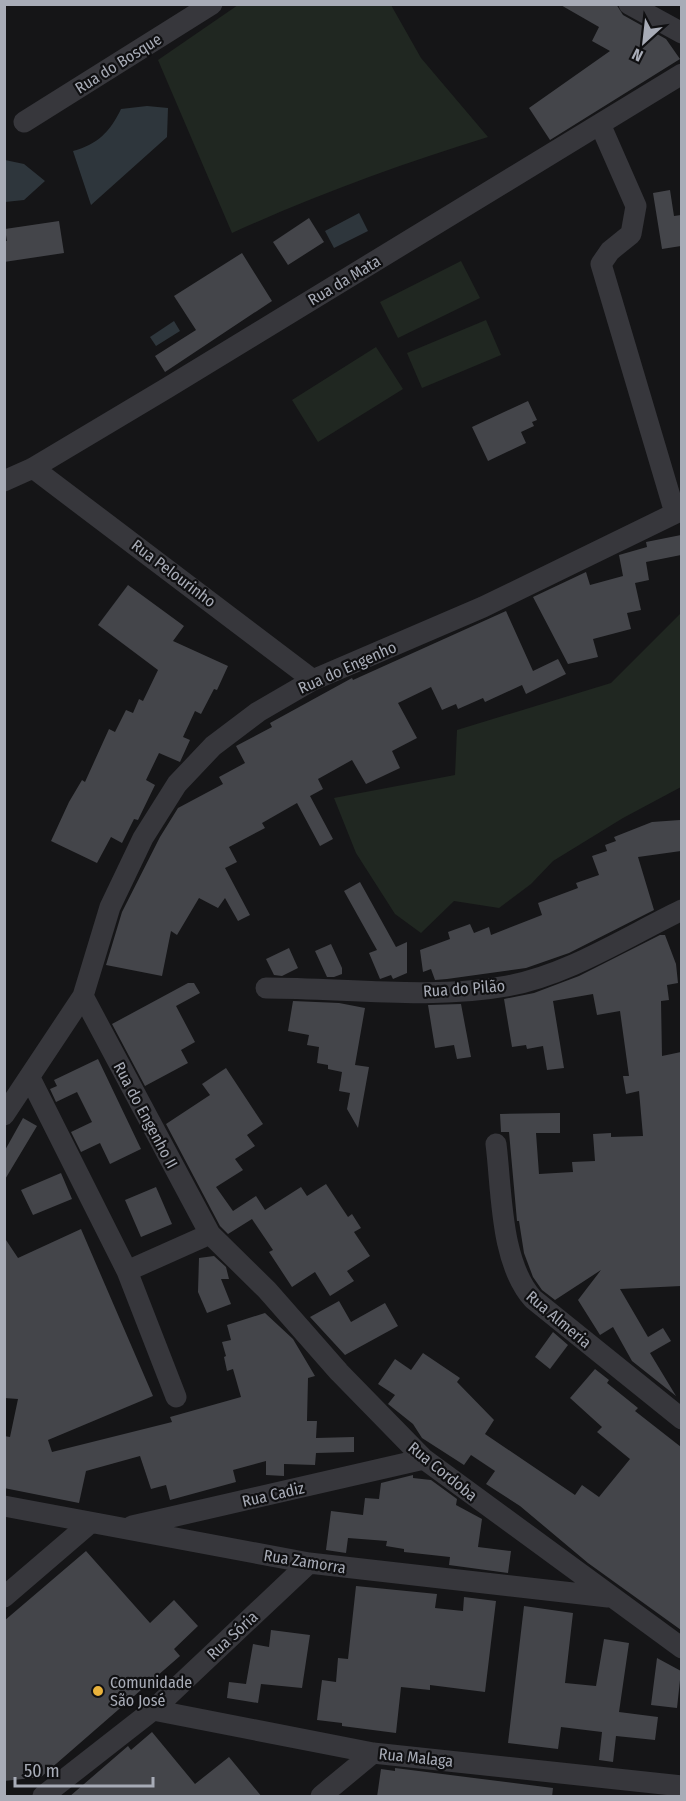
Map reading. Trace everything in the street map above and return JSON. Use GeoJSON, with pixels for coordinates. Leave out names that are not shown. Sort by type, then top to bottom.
{"type":"FeatureCollection","features":[{"type":"Feature","properties":{"kind":"street","name":"Rua do Bosque"},"geometry":{"type":"LineString","coordinates":[[24,122],[212,4]]}},
{"type":"Feature","properties":{"kind":"street"},"geometry":{"type":"LineString","coordinates":[[629,4],[681,33]]}},
{"type":"Feature","properties":{"kind":"street","name":"Rua da Mata"},"geometry":{"type":"LineString","coordinates":[[4,481],[33,468],[681,74]]}},
{"type":"Feature","properties":{"kind":"street"},"geometry":{"type":"LineString","coordinates":[[600,124],[636,206],[631,234],[610,251],[601,264],[678,512]]}},
{"type":"Feature","properties":{"kind":"street","name":"Rua Pelourinho"},"geometry":{"type":"LineString","coordinates":[[33,468],[313,680]]}},
{"type":"Feature","properties":{"kind":"street","name":"Rua do Engenho"},"geometry":{"type":"LineString","coordinates":[[4,1115],[30,1080],[83,996],[110,907],[143,838],[177,784],[213,746],[258,712],[313,680],[483,607],[678,512]]}},
{"type":"Feature","properties":{"kind":"street","name":"Rua do Pilão"},"geometry":{"type":"LineString","coordinates":[[266,988],[452,991],[508,986],[560,970],[681,910]]}},
{"type":"Feature","properties":{"kind":"street","name":"Rua do Engenho II"},"geometry":{"type":"LineString","coordinates":[[83,996],[210,1234]]}},
{"type":"Feature","properties":{"kind":"street"},"geometry":{"type":"LineString","coordinates":[[30,1080],[127,1271],[176,1397]]}},
{"type":"Feature","properties":{"kind":"street","name":"Rua Almeria"},"geometry":{"type":"LineString","coordinates":[[496,1144],[507,1241],[513,1268],[521,1286],[532,1299],[681,1419]]}},
{"type":"Feature","properties":{"kind":"street"},"geometry":{"type":"LineString","coordinates":[[127,1271],[210,1234]]}},
{"type":"Feature","properties":{"kind":"street","name":"Rua Cordoba"},"geometry":{"type":"LineString","coordinates":[[210,1234],[267,1290],[339,1372],[424,1459],[681,1648]]}},
{"type":"Feature","properties":{"kind":"street","name":"Rua Cadiz"},"geometry":{"type":"LineString","coordinates":[[122,1528],[424,1459]]}},
{"type":"Feature","properties":{"kind":"street","name":"Rua Zamorra"},"geometry":{"type":"LineString","coordinates":[[4,1506],[89,1524],[122,1528],[309,1563],[609,1597]]}},
{"type":"Feature","properties":{"kind":"street"},"geometry":{"type":"LineString","coordinates":[[4,1597],[89,1524]]}},
{"type":"Feature","properties":{"kind":"street","name":"Rua Sória"},"geometry":{"type":"LineString","coordinates":[[43,1797],[153,1710],[309,1563]]}},
{"type":"Feature","properties":{"kind":"street","name":"Rua Malaga"},"geometry":{"type":"LineString","coordinates":[[153,1710],[373,1753],[681,1786]]}},
{"type":"Feature","properties":{"kind":"street"},"geometry":{"type":"LineString","coordinates":[[321,1797],[373,1753]]}},
{"type":"Feature","properties":{"kind":"shaded area"},"geometry":{"type":"Polygon","coordinates":[[[238,5],[391,5],[421,58],[488,137],[358,181],[232,233],[158,60],[238,5]]]}},
{"type":"Feature","properties":{"kind":"shaded area"},"geometry":{"type":"Polygon","coordinates":[[[147,106],[168,108],[167,137],[91,205],[73,151],[90,145],[108,131],[121,109],[147,106]]]}},
{"type":"Feature","properties":{"kind":"shaded area"},"geometry":{"type":"Polygon","coordinates":[[[5,160],[24,164],[45,181],[24,200],[5,202],[5,160]]]}},
{"type":"Feature","properties":{"kind":"shaded area"},"geometry":{"type":"Polygon","coordinates":[[[359,213],[368,231],[334,248],[325,231],[359,213]]]}},
{"type":"Feature","properties":{"kind":"shaded area"},"geometry":{"type":"Polygon","coordinates":[[[461,261],[480,298],[398,338],[380,302],[461,261]]]}},
{"type":"Feature","properties":{"kind":"shaded area"},"geometry":{"type":"Polygon","coordinates":[[[486,320],[501,355],[422,388],[407,353],[486,320]]]}},
{"type":"Feature","properties":{"kind":"shaded area"},"geometry":{"type":"Polygon","coordinates":[[[174,321],[180,331],[156,346],[150,337],[174,321]]]}},
{"type":"Feature","properties":{"kind":"shaded area"},"geometry":{"type":"Polygon","coordinates":[[[376,347],[403,389],[318,442],[292,400],[376,347]]]}},
{"type":"Feature","properties":{"kind":"shaded area"},"geometry":{"type":"Polygon","coordinates":[[[681,613],[681,787],[623,818],[553,861],[531,884],[499,908],[454,901],[421,933],[395,914],[356,853],[334,798],[455,775],[457,730],[611,683],[681,613]]]}},
{"type":"Feature","properties":{"kind":"building"},"geometry":{"type":"Polygon","coordinates":[[[559,4],[616,4],[623,15],[666,39],[680,59],[550,140],[529,108],[610,51],[592,41],[599,27],[559,4]]]}},
{"type":"Feature","properties":{"kind":"building"},"geometry":{"type":"Polygon","coordinates":[[[670,190],[674,216],[681,215],[681,246],[662,249],[653,193],[670,190]]]}},
{"type":"Feature","properties":{"kind":"building"},"geometry":{"type":"Polygon","coordinates":[[[309,218],[324,242],[288,265],[273,242],[309,218]]]}},
{"type":"Feature","properties":{"kind":"building"},"geometry":{"type":"Polygon","coordinates":[[[59,221],[64,253],[4,262],[4,241],[7,241],[5,229],[59,221]]]}},
{"type":"Feature","properties":{"kind":"building"},"geometry":{"type":"Polygon","coordinates":[[[242,253],[272,301],[165,372],[155,356],[196,330],[174,296],[242,253]]]}},
{"type":"Feature","properties":{"kind":"building"},"geometry":{"type":"Polygon","coordinates":[[[528,401],[537,420],[532,422],[534,426],[521,432],[526,443],[488,461],[472,427],[528,401]]]}},
{"type":"Feature","properties":{"kind":"building"},"geometry":{"type":"Polygon","coordinates":[[[681,535],[681,555],[646,562],[649,580],[635,583],[641,610],[627,613],[631,629],[593,639],[598,657],[568,664],[533,597],[586,572],[590,585],[623,576],[619,555],[647,547],[646,542],[681,535]]]}},
{"type":"Feature","properties":{"kind":"building"},"geometry":{"type":"Polygon","coordinates":[[[128,585],[184,626],[173,641],[228,666],[217,690],[214,689],[201,714],[195,711],[183,737],[190,740],[180,762],[159,753],[146,780],[155,785],[138,820],[134,819],[122,843],[111,837],[97,863],[51,841],[69,802],[82,780],[85,782],[109,729],[115,732],[126,710],[133,713],[139,699],[143,701],[158,670],[98,625],[128,585]]]}},
{"type":"Feature","properties":{"kind":"building"},"geometry":{"type":"Polygon","coordinates":[[[506,611],[533,671],[558,659],[566,674],[526,694],[522,685],[485,702],[483,698],[458,709],[456,704],[442,710],[431,687],[398,703],[417,738],[392,751],[400,768],[366,784],[352,760],[318,779],[323,789],[310,796],[333,839],[320,846],[297,803],[262,823],[265,828],[229,847],[237,862],[225,868],[250,915],[238,921],[225,898],[218,908],[199,898],[177,935],[171,931],[162,976],[106,965],[122,912],[160,837],[178,808],[223,784],[219,777],[245,763],[236,746],[272,727],[270,723],[352,678],[353,680],[506,611]]]}},
{"type":"Feature","properties":{"kind":"building"},"geometry":{"type":"Polygon","coordinates":[[[680,820],[681,851],[638,857],[654,910],[569,953],[526,968],[435,980],[431,969],[423,972],[420,950],[450,939],[448,932],[470,924],[474,933],[489,927],[491,935],[542,915],[538,903],[578,888],[576,883],[599,875],[592,856],[607,851],[605,845],[616,841],[614,837],[652,822],[680,820]]]}},
{"type":"Feature","properties":{"kind":"building"},"geometry":{"type":"Polygon","coordinates":[[[360,882],[396,947],[407,942],[407,973],[393,979],[391,975],[380,979],[369,953],[377,950],[344,891],[360,882]]]}},
{"type":"Feature","properties":{"kind":"building"},"geometry":{"type":"Polygon","coordinates":[[[660,935],[665,935],[676,964],[678,983],[667,985],[669,1000],[661,1001],[662,1056],[681,1052],[681,1286],[620,1289],[648,1337],[663,1328],[671,1341],[650,1353],[676,1396],[632,1361],[613,1327],[600,1335],[578,1300],[601,1270],[555,1300],[542,1290],[533,1277],[524,1253],[519,1221],[517,1221],[509,1132],[501,1132],[500,1114],[560,1113],[560,1133],[536,1133],[539,1174],[573,1172],[572,1162],[595,1161],[593,1134],[611,1133],[611,1137],[643,1136],[639,1091],[626,1094],[623,1076],[629,1076],[620,1011],[597,1015],[593,994],[553,1001],[564,1068],[547,1070],[543,1046],[527,1049],[526,1045],[512,1047],[504,999],[534,993],[579,976],[660,935]]]}},
{"type":"Feature","properties":{"kind":"building"},"geometry":{"type":"Polygon","coordinates":[[[331,944],[342,968],[342,974],[327,977],[315,951],[331,944]]]}},
{"type":"Feature","properties":{"kind":"building"},"geometry":{"type":"Polygon","coordinates":[[[289,948],[298,968],[282,976],[274,975],[266,959],[289,948]]]}},
{"type":"Feature","properties":{"kind":"building"},"geometry":{"type":"Polygon","coordinates":[[[188,983],[194,983],[200,993],[176,1006],[195,1042],[181,1050],[188,1063],[145,1086],[112,1024],[188,983]]]}},
{"type":"Feature","properties":{"kind":"building"},"geometry":{"type":"Polygon","coordinates":[[[293,1001],[339,1003],[365,1008],[355,1065],[369,1067],[358,1128],[347,1109],[350,1093],[339,1091],[342,1072],[328,1069],[328,1065],[317,1063],[319,1047],[307,1045],[309,1035],[288,1031],[293,1001]]]}},
{"type":"Feature","properties":{"kind":"building"},"geometry":{"type":"Polygon","coordinates":[[[461,1004],[471,1057],[457,1059],[454,1045],[435,1048],[428,1005],[461,1004]]]}},
{"type":"Feature","properties":{"kind":"building"},"geometry":{"type":"Polygon","coordinates":[[[98,1059],[141,1149],[110,1164],[100,1143],[81,1152],[71,1132],[92,1122],[77,1092],[56,1102],[50,1089],[57,1086],[54,1080],[98,1059]]]}},
{"type":"Feature","properties":{"kind":"building"},"geometry":{"type":"Polygon","coordinates":[[[226,1068],[263,1124],[247,1135],[255,1146],[235,1159],[243,1170],[216,1187],[233,1211],[256,1196],[265,1210],[301,1187],[307,1196],[326,1184],[348,1217],[352,1214],[361,1228],[354,1232],[370,1256],[347,1271],[354,1281],[330,1296],[315,1272],[292,1287],[269,1252],[273,1250],[252,1219],[228,1234],[220,1226],[166,1124],[210,1095],[202,1084],[226,1068]]]}},
{"type":"Feature","properties":{"kind":"building"},"geometry":{"type":"Polygon","coordinates":[[[23,1118],[37,1126],[4,1181],[4,1152],[23,1118]]]}},
{"type":"Feature","properties":{"kind":"building"},"geometry":{"type":"Polygon","coordinates":[[[61,1173],[72,1199],[33,1215],[21,1190],[61,1173]]]}},
{"type":"Feature","properties":{"kind":"building"},"geometry":{"type":"Polygon","coordinates":[[[156,1187],[172,1224],[141,1237],[125,1200],[156,1187]]]}},
{"type":"Feature","properties":{"kind":"building"},"geometry":{"type":"Polygon","coordinates":[[[81,1229],[153,1396],[48,1440],[52,1452],[172,1422],[170,1417],[241,1397],[233,1369],[227,1371],[222,1342],[231,1340],[227,1325],[265,1313],[293,1339],[315,1376],[308,1378],[307,1421],[317,1421],[316,1438],[354,1437],[354,1452],[316,1453],[315,1465],[284,1464],[284,1476],[266,1475],[266,1461],[233,1470],[236,1482],[170,1500],[166,1485],[151,1489],[140,1456],[86,1471],[79,1503],[4,1488],[4,1436],[10,1437],[18,1399],[4,1398],[4,1237],[18,1258],[81,1229]]]}},
{"type":"Feature","properties":{"kind":"building"},"geometry":{"type":"Polygon","coordinates":[[[214,1256],[226,1267],[229,1279],[221,1279],[231,1304],[207,1313],[198,1292],[199,1258],[214,1256]]]}},
{"type":"Feature","properties":{"kind":"building"},"geometry":{"type":"Polygon","coordinates":[[[339,1301],[351,1322],[385,1303],[398,1326],[345,1355],[310,1317],[339,1301]]]}},
{"type":"Feature","properties":{"kind":"building"},"geometry":{"type":"Polygon","coordinates":[[[553,1332],[568,1345],[550,1369],[535,1357],[553,1332]]]}},
{"type":"Feature","properties":{"kind":"building"},"geometry":{"type":"Polygon","coordinates":[[[423,1353],[460,1378],[457,1382],[494,1420],[485,1434],[575,1495],[582,1485],[599,1497],[630,1459],[597,1432],[602,1427],[570,1398],[595,1369],[609,1380],[607,1383],[638,1408],[635,1411],[681,1447],[681,1630],[588,1563],[520,1506],[486,1484],[495,1471],[471,1455],[464,1465],[422,1438],[413,1424],[388,1404],[395,1395],[378,1384],[395,1359],[411,1370],[423,1353]]]}},
{"type":"Feature","properties":{"kind":"building"},"geometry":{"type":"Polygon","coordinates":[[[413,1475],[413,1478],[431,1480],[457,1499],[456,1505],[482,1519],[478,1547],[511,1551],[508,1573],[449,1565],[450,1557],[404,1552],[404,1549],[386,1546],[387,1541],[348,1538],[346,1553],[326,1550],[331,1511],[363,1515],[365,1498],[379,1499],[381,1483],[413,1475]]]}},
{"type":"Feature","properties":{"kind":"building"},"geometry":{"type":"Polygon","coordinates":[[[86,1551],[150,1623],[174,1600],[198,1626],[174,1649],[180,1656],[41,1777],[4,1781],[4,1621],[86,1551]]]}},
{"type":"Feature","properties":{"kind":"building"},"geometry":{"type":"Polygon","coordinates":[[[356,1586],[437,1594],[435,1608],[463,1611],[464,1597],[496,1601],[485,1692],[430,1685],[430,1690],[401,1687],[396,1733],[342,1726],[342,1723],[317,1720],[322,1680],[336,1682],[338,1658],[348,1659],[356,1586]]]}},
{"type":"Feature","properties":{"kind":"building"},"geometry":{"type":"Polygon","coordinates":[[[524,1606],[573,1613],[565,1683],[596,1686],[604,1639],[629,1643],[619,1712],[658,1717],[655,1740],[616,1736],[613,1762],[599,1760],[602,1732],[561,1727],[558,1749],[508,1743],[524,1606]]]}},
{"type":"Feature","properties":{"kind":"building"},"geometry":{"type":"Polygon","coordinates":[[[271,1630],[310,1635],[302,1688],[261,1684],[258,1703],[227,1698],[229,1682],[246,1684],[253,1644],[269,1647],[271,1630]]]}},
{"type":"Feature","properties":{"kind":"building"},"geometry":{"type":"Polygon","coordinates":[[[657,1658],[681,1671],[677,1708],[651,1705],[657,1658]]]}},
{"type":"Feature","properties":{"kind":"building"},"geometry":{"type":"Polygon","coordinates":[[[152,1732],[195,1784],[229,1757],[262,1797],[69,1797],[128,1746],[131,1750],[152,1732]]]}},
{"type":"Feature","properties":{"kind":"building"},"geometry":{"type":"Polygon","coordinates":[[[395,1768],[553,1788],[552,1797],[377,1797],[381,1769],[395,1771],[395,1768]]]}},
{"type":"Feature","properties":{"kind":"place","name":"Comunidade São José"},"geometry":{"type":"Point","coordinates":[98,1691]}}]}
